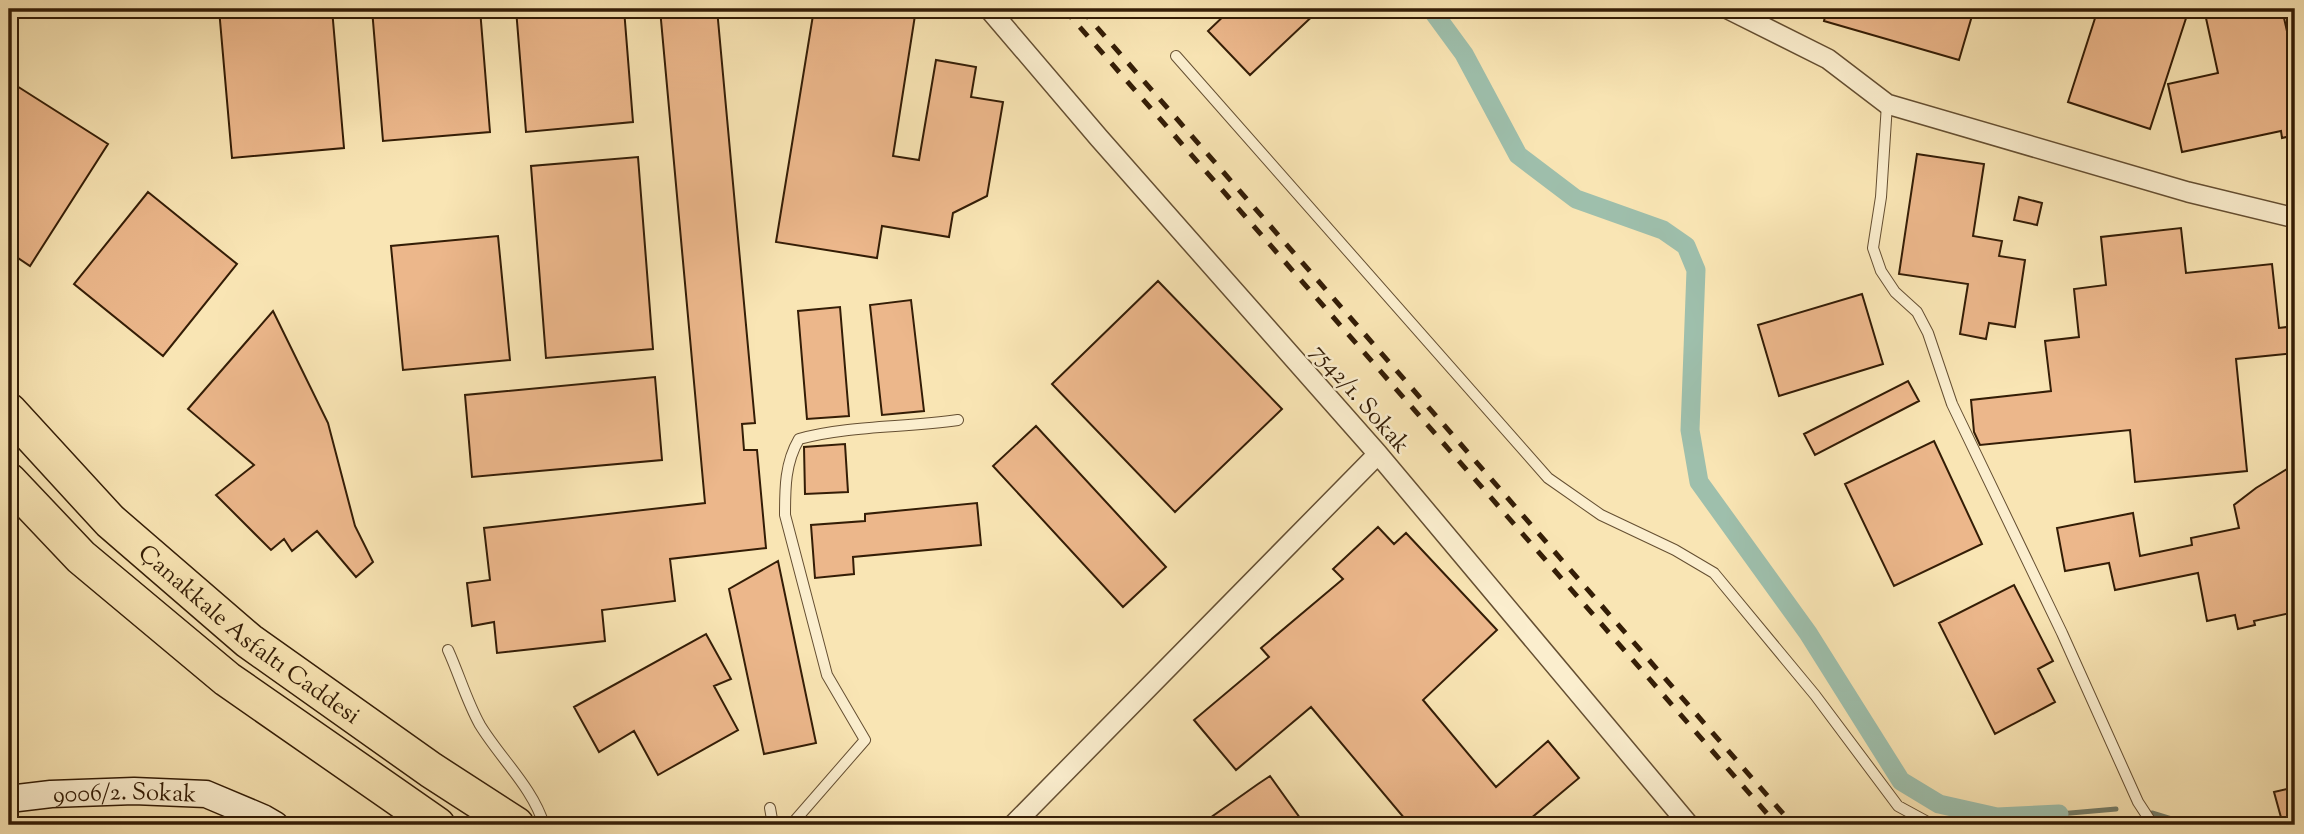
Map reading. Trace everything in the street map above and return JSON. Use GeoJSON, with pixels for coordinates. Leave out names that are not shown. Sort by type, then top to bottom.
{"type":"FeatureCollection","features":[{"type":"Feature","properties":{"kind":"highway","name":"Çanakkale Asfaltı Caddesi"},"geometry":{"type":"LineString","coordinates":[[9,411],[110,521],[248,640],[431,770],[516,825]]}},
{"type":"Feature","properties":{"kind":"highway","name":"Çanakkale Asfaltı Caddesi"},"geometry":{"type":"LineString","coordinates":[[9,481],[81,557],[227,679],[437,825]]}},
{"type":"Feature","properties":{"kind":"street","name":"7542/1. Sokak"},"geometry":{"type":"LineString","coordinates":[[989,9],[1378,454],[1689,825]]}},
{"type":"Feature","properties":{"kind":"street"},"geometry":{"type":"LineString","coordinates":[[1728,9],[1828,59],[1887,104],[2188,192],[2295,218]]}},
{"type":"Feature","properties":{"kind":"street"},"geometry":{"type":"LineString","coordinates":[[1013,825],[1378,454]]}},
{"type":"Feature","properties":{"kind":"street","name":"9006/2. Sokak"},"geometry":{"type":"LineString","coordinates":[[9,799],[51,794],[134,791],[206,794],[275,825]]}},
{"type":"Feature","properties":{"kind":"lane"},"geometry":{"type":"LineString","coordinates":[[1176,56],[1548,478],[1601,515],[1675,550],[1714,573],[1815,695],[1898,806],[1934,825]]}},
{"type":"Feature","properties":{"kind":"lane"},"geometry":{"type":"LineString","coordinates":[[1887,104],[1881,197],[1873,248],[1881,271],[1895,292],[1917,312],[1952,404],[2062,634],[2138,802],[2153,825]]}},
{"type":"Feature","properties":{"kind":"lane"},"geometry":{"type":"LineString","coordinates":[[791,825],[865,740],[827,675],[820,648],[786,515],[785,492],[791,453],[799,439],[818,434],[958,420]]}},
{"type":"Feature","properties":{"kind":"lane"},"geometry":{"type":"LineString","coordinates":[[448,650],[478,722],[525,788],[544,825]]}},
{"type":"Feature","properties":{"kind":"lane"},"geometry":{"type":"LineString","coordinates":[[770,808],[773,825]]}},
{"type":"Feature","properties":{"kind":"lane"},"geometry":{"type":"LineString","coordinates":[[875,825],[895,822],[902,825]]}},
{"type":"Feature","properties":{"kind":"building"},"geometry":{"type":"Polygon","coordinates":[[[219,9],[332,9],[344,148],[232,158],[219,9]]]}},
{"type":"Feature","properties":{"kind":"building"},"geometry":{"type":"Polygon","coordinates":[[[372,9],[480,9],[490,132],[383,141],[372,9]]]}},
{"type":"Feature","properties":{"kind":"building"},"geometry":{"type":"Polygon","coordinates":[[[516,9],[624,9],[633,122],[526,132],[516,9]]]}},
{"type":"Feature","properties":{"kind":"building"},"geometry":{"type":"Polygon","coordinates":[[[660,9],[717,9],[755,423],[742,424],[744,450],[757,450],[766,548],[670,559],[675,601],[602,610],[605,641],[497,653],[494,622],[472,626],[467,583],[490,580],[484,528],[705,503],[660,9]]]}},
{"type":"Feature","properties":{"kind":"building"},"geometry":{"type":"Polygon","coordinates":[[[814,9],[916,9],[893,156],[919,160],[936,60],[976,67],[971,97],[1003,102],[987,196],[953,213],[949,237],[882,226],[877,258],[776,242],[814,9]]]}},
{"type":"Feature","properties":{"kind":"building"},"geometry":{"type":"Polygon","coordinates":[[[1231,9],[1320,9],[1250,75],[1208,31],[1231,9]]]}},
{"type":"Feature","properties":{"kind":"building"},"geometry":{"type":"Polygon","coordinates":[[[1827,9],[1974,9],[1959,60],[1824,21],[1827,9]]]}},
{"type":"Feature","properties":{"kind":"building"},"geometry":{"type":"Polygon","coordinates":[[[2098,9],[2189,9],[2150,129],[2068,102],[2098,9]]]}},
{"type":"Feature","properties":{"kind":"building"},"geometry":{"type":"Polygon","coordinates":[[[2204,9],[2248,9],[2249,14],[2282,9],[2295,67],[2295,135],[2282,138],[2281,131],[2182,152],[2168,84],[2218,73],[2204,9]]]}},
{"type":"Feature","properties":{"kind":"building"},"geometry":{"type":"Polygon","coordinates":[[[9,81],[108,144],[30,266],[9,252],[9,81]]]}},
{"type":"Feature","properties":{"kind":"building"},"geometry":{"type":"Polygon","coordinates":[[[1917,154],[1984,164],[1973,236],[2002,241],[1999,256],[2025,260],[2015,327],[1989,323],[1986,339],[1960,334],[1968,284],[1899,274],[1917,154]]]}},
{"type":"Feature","properties":{"kind":"building"},"geometry":{"type":"Polygon","coordinates":[[[638,157],[653,349],[546,358],[531,166],[638,157]]]}},
{"type":"Feature","properties":{"kind":"building"},"geometry":{"type":"Polygon","coordinates":[[[148,192],[237,264],[163,356],[74,284],[148,192]]]}},
{"type":"Feature","properties":{"kind":"building"},"geometry":{"type":"Polygon","coordinates":[[[2019,197],[2042,203],[2037,225],[2014,220],[2019,197]]]}},
{"type":"Feature","properties":{"kind":"building"},"geometry":{"type":"Polygon","coordinates":[[[2181,228],[2186,273],[2272,264],[2279,328],[2295,326],[2295,353],[2236,359],[2247,471],[2135,482],[2130,430],[1980,445],[1974,432],[1971,400],[2051,391],[2045,341],[2079,337],[2074,289],[2106,285],[2101,237],[2181,228]]]}},
{"type":"Feature","properties":{"kind":"building"},"geometry":{"type":"Polygon","coordinates":[[[498,236],[510,360],[403,370],[391,246],[498,236]]]}},
{"type":"Feature","properties":{"kind":"building"},"geometry":{"type":"Polygon","coordinates":[[[1158,281],[1282,409],[1175,512],[1052,384],[1158,281]]]}},
{"type":"Feature","properties":{"kind":"building"},"geometry":{"type":"Polygon","coordinates":[[[1862,294],[1883,364],[1779,396],[1758,325],[1862,294]]]}},
{"type":"Feature","properties":{"kind":"building"},"geometry":{"type":"Polygon","coordinates":[[[911,300],[924,411],[882,415],[870,305],[911,300]]]}},
{"type":"Feature","properties":{"kind":"building"},"geometry":{"type":"Polygon","coordinates":[[[840,307],[849,416],[807,419],[798,311],[840,307]]]}},
{"type":"Feature","properties":{"kind":"building"},"geometry":{"type":"Polygon","coordinates":[[[273,311],[328,423],[355,526],[373,562],[356,577],[317,531],[292,551],[284,539],[271,550],[216,495],[254,465],[188,409],[273,311]]]}},
{"type":"Feature","properties":{"kind":"building"},"geometry":{"type":"Polygon","coordinates":[[[655,377],[662,460],[472,477],[465,395],[655,377]]]}},
{"type":"Feature","properties":{"kind":"building"},"geometry":{"type":"Polygon","coordinates":[[[1908,381],[1919,401],[1815,455],[1804,434],[1908,381]]]}},
{"type":"Feature","properties":{"kind":"building"},"geometry":{"type":"Polygon","coordinates":[[[1036,426],[1166,567],[1123,607],[993,466],[1036,426]]]}},
{"type":"Feature","properties":{"kind":"building"},"geometry":{"type":"Polygon","coordinates":[[[1934,441],[1982,544],[1894,586],[1845,484],[1934,441]]]}},
{"type":"Feature","properties":{"kind":"building"},"geometry":{"type":"Polygon","coordinates":[[[845,444],[848,492],[805,494],[804,447],[845,444]]]}},
{"type":"Feature","properties":{"kind":"building"},"geometry":{"type":"Polygon","coordinates":[[[2295,464],[2295,612],[2254,621],[2255,625],[2238,629],[2235,615],[2207,621],[2198,573],[2115,590],[2109,563],[2065,571],[2057,528],[2133,513],[2140,556],[2192,545],[2191,538],[2239,528],[2234,505],[2295,464]]]}},
{"type":"Feature","properties":{"kind":"building"},"geometry":{"type":"Polygon","coordinates":[[[977,503],[981,545],[853,557],[854,574],[815,578],[811,525],[865,521],[865,514],[977,503]]]}},
{"type":"Feature","properties":{"kind":"building"},"geometry":{"type":"Polygon","coordinates":[[[1378,527],[1394,544],[1406,533],[1497,630],[1423,700],[1496,787],[1548,741],[1579,778],[1523,825],[1410,825],[1311,707],[1236,770],[1194,720],[1269,657],[1261,648],[1343,579],[1333,569],[1378,527]]]}},
{"type":"Feature","properties":{"kind":"building"},"geometry":{"type":"Polygon","coordinates":[[[778,561],[816,743],[764,754],[729,589],[778,561]]]}},
{"type":"Feature","properties":{"kind":"building"},"geometry":{"type":"Polygon","coordinates":[[[2014,585],[2053,661],[2038,669],[2055,702],[1995,734],[1939,623],[2014,585]]]}},
{"type":"Feature","properties":{"kind":"building"},"geometry":{"type":"Polygon","coordinates":[[[706,634],[731,679],[714,686],[738,730],[658,775],[634,731],[599,752],[574,707],[706,634]]]}},
{"type":"Feature","properties":{"kind":"building"},"geometry":{"type":"Polygon","coordinates":[[[1270,776],[1305,825],[1200,825],[1258,784],[1270,776]]]}},
{"type":"Feature","properties":{"kind":"building"},"geometry":{"type":"Polygon","coordinates":[[[2295,787],[2295,818],[2282,821],[2274,792],[2295,787]]]}},
{"type":"Feature","properties":{"kind":"waterway"},"geometry":{"type":"LineString","coordinates":[[1431,9],[1464,54],[1518,155],[1576,199],[1663,230],[1686,246],[1696,270],[1690,430],[1699,482],[1808,633],[1901,781],[1939,804],[1997,817],[2059,814]]}},
{"type":"Feature","properties":{"kind":"waterway"},"geometry":{"type":"LineString","coordinates":[[2059,814],[2116,809]]}},
{"type":"Feature","properties":{"kind":"waterway"},"geometry":{"type":"LineString","coordinates":[[2152,813],[2191,825]]}},
{"type":"Feature","properties":{"kind":"railway"},"geometry":{"type":"LineString","coordinates":[[1064,9],[1777,825]]}},
{"type":"Feature","properties":{"kind":"railway"},"geometry":{"type":"LineString","coordinates":[[1081,9],[1793,825]]}}]}
